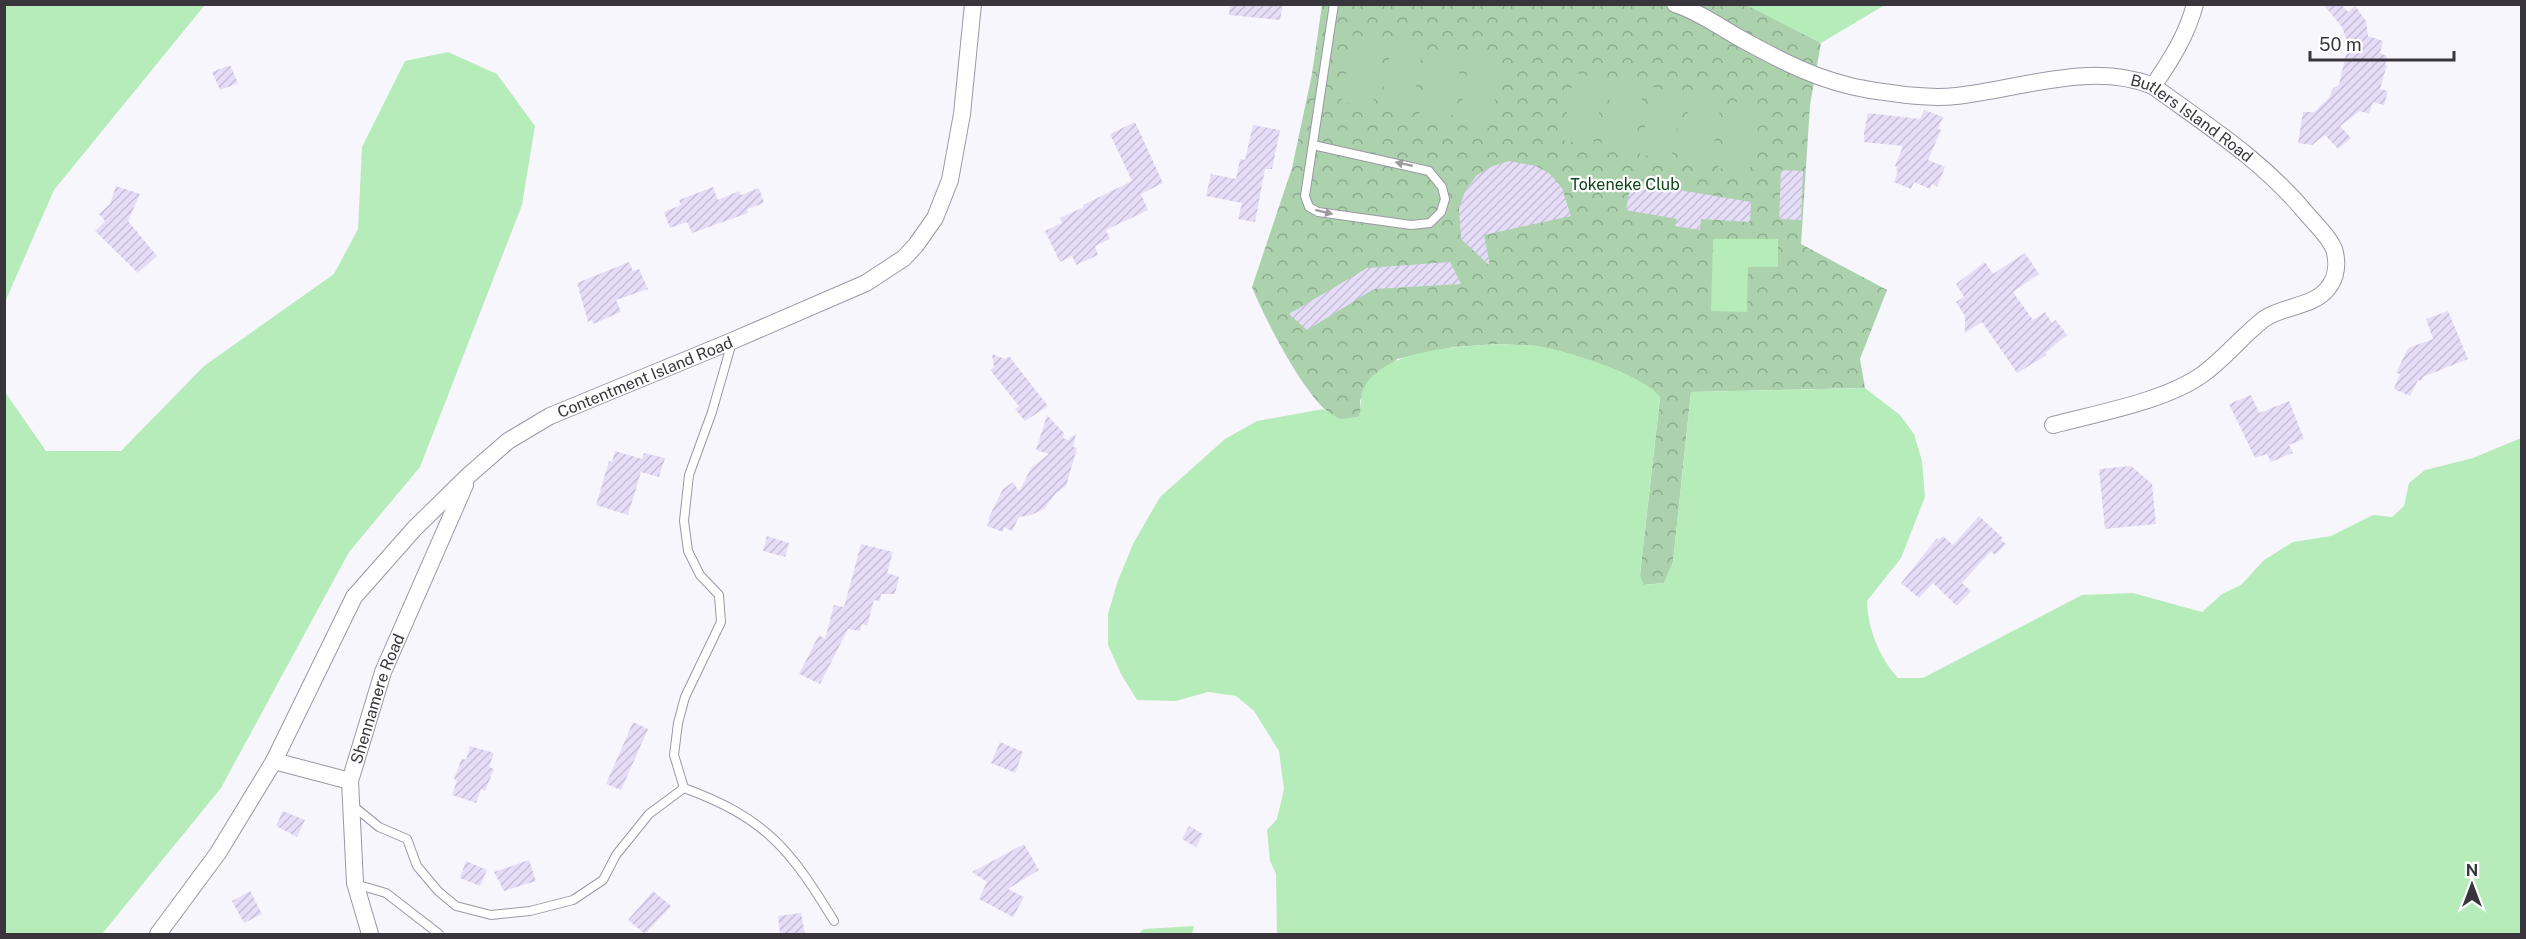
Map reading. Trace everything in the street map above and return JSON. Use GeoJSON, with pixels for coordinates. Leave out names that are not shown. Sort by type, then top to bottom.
{"type":"FeatureCollection","features":[{"type":"Feature","properties":{"kind":"street","name":"Contentment Island Road"},"geometry":{"type":"LineString","coordinates":[[158,934],[218,853],[274,761],[354,597],[414,529],[469,476],[508,441],[550,416],[866,283],[904,258],[925,233],[944,200],[950,180],[962,114],[973,4]]}},
{"type":"Feature","properties":{"kind":"street","name":"Butlers Island Road"},"geometry":{"type":"LineString","coordinates":[[1675,4],[1696,13],[1790,66],[1855,87],[1928,96],[1953,96],[2079,76],[2135,78],[2154,86],[2256,161],[2289,192],[2327,237],[2334,251],[2337,272],[2328,289],[2303,304],[2267,317],[2201,376],[2142,401],[2053,425]]}},
{"type":"Feature","properties":{"kind":"street"},"geometry":{"type":"LineString","coordinates":[[2154,86],[2181,42],[2191,20],[2194,4]]}},
{"type":"Feature","properties":{"kind":"street","name":"Shennamere Road"},"geometry":{"type":"LineString","coordinates":[[370,934],[355,883],[350,781],[383,672],[469,476]]}},
{"type":"Feature","properties":{"kind":"street"},"geometry":{"type":"LineString","coordinates":[[274,761],[350,781]]}},
{"type":"Feature","properties":{"kind":"lane"},"geometry":{"type":"LineString","coordinates":[[1312,145],[1429,171],[1442,187],[1445,199],[1441,212],[1430,223],[1411,225],[1318,212],[1309,207],[1305,196],[1312,145],[1334,4]]}},
{"type":"Feature","properties":{"kind":"lane"},"geometry":{"type":"LineString","coordinates":[[684,788],[674,756],[678,723],[685,697],[721,622],[719,595],[700,574],[688,551],[684,521],[689,476],[712,412],[732,341]]}},
{"type":"Feature","properties":{"kind":"lane"},"geometry":{"type":"LineString","coordinates":[[351,805],[379,827],[407,839],[417,866],[438,891],[456,906],[491,915],[530,910],[573,900],[603,880],[616,855],[649,814],[684,788]]}},
{"type":"Feature","properties":{"kind":"lane"},"geometry":{"type":"LineString","coordinates":[[684,788],[741,813],[775,838],[795,860],[834,921]]}},
{"type":"Feature","properties":{"kind":"lane"},"geometry":{"type":"LineString","coordinates":[[355,883],[386,893],[439,934]]}},
{"type":"Feature","properties":{"kind":"green space","name":"Tokeneke Club"},"geometry":{"type":"Polygon","coordinates":[[[1746,4],[1821,43],[1810,105],[1801,244],[1887,290],[1860,359],[1865,388],[1691,392],[1673,562],[1664,583],[1643,585],[1640,576],[1660,398],[1621,372],[1570,354],[1537,346],[1498,344],[1454,347],[1397,359],[1360,400],[1359,417],[1340,419],[1328,412],[1302,382],[1277,339],[1252,287],[1292,168],[1312,74],[1322,5],[1746,4]]]}},
{"type":"Feature","properties":{"kind":"green space"},"geometry":{"type":"Polygon","coordinates":[[[1353,35],[1384,41],[1372,108],[1341,102],[1353,35]]]}},
{"type":"Feature","properties":{"kind":"green space"},"geometry":{"type":"Polygon","coordinates":[[[1392,42],[1423,48],[1411,115],[1380,109],[1392,42]]]}},
{"type":"Feature","properties":{"kind":"green space"},"geometry":{"type":"Polygon","coordinates":[[[1431,49],[1463,55],[1450,122],[1419,116],[1431,49]]]}},
{"type":"Feature","properties":{"kind":"green space"},"geometry":{"type":"Polygon","coordinates":[[[1470,55],[1502,61],[1489,128],[1458,123],[1470,55]]]}},
{"type":"Feature","properties":{"kind":"green space"},"geometry":{"type":"Polygon","coordinates":[[[1574,73],[1605,79],[1593,146],[1562,140],[1574,73]]]}},
{"type":"Feature","properties":{"kind":"green space"},"geometry":{"type":"Polygon","coordinates":[[[1613,80],[1644,86],[1632,153],[1601,147],[1613,80]]]}},
{"type":"Feature","properties":{"kind":"green space"},"geometry":{"type":"Polygon","coordinates":[[[1652,87],[1684,93],[1671,160],[1640,154],[1652,87]]]}},
{"type":"Feature","properties":{"kind":"green space"},"geometry":{"type":"Polygon","coordinates":[[[1691,93],[1722,99],[1710,167],[1679,161],[1691,93]]]}},
{"type":"Feature","properties":{"kind":"green space"},"geometry":{"type":"Polygon","coordinates":[[[1730,101],[1761,106],[1749,174],[1718,168],[1730,101]]]}},
{"type":"Feature","properties":{"kind":"shaded area"},"geometry":{"type":"Polygon","coordinates":[[[5,4],[204,6],[54,190],[5,302],[5,4]]]}},
{"type":"Feature","properties":{"kind":"shaded area"},"geometry":{"type":"Polygon","coordinates":[[[1746,5],[1885,5],[1821,43],[1746,5]]]}},
{"type":"Feature","properties":{"kind":"shaded area"},"geometry":{"type":"Polygon","coordinates":[[[448,52],[497,74],[535,126],[522,205],[420,467],[349,552],[221,788],[102,934],[5,934],[5,392],[46,451],[121,451],[204,366],[334,274],[358,229],[362,147],[405,61],[448,52]]]}},
{"type":"Feature","properties":{"kind":"shaded area"},"geometry":{"type":"Polygon","coordinates":[[[1713,239],[1778,239],[1778,267],[1748,267],[1747,312],[1711,311],[1713,239]]]}},
{"type":"Feature","properties":{"kind":"shaded area"},"geometry":{"type":"Polygon","coordinates":[[[1498,344],[1548,348],[1602,364],[1638,380],[1660,397],[1640,576],[1644,585],[1664,583],[1673,562],[1691,392],[1865,388],[1900,415],[1914,434],[1922,461],[1925,497],[1901,558],[1867,601],[1872,632],[1880,652],[1898,678],[1923,678],[2082,595],[2133,593],[2202,612],[2222,594],[2241,585],[2264,560],[2293,542],[2331,536],[2373,515],[2392,517],[2404,506],[2409,483],[2425,470],[2473,458],[2521,438],[2521,934],[1277,934],[1276,874],[1270,861],[1267,830],[1277,819],[1284,789],[1279,751],[1254,711],[1236,696],[1208,692],[1176,701],[1137,700],[1121,674],[1108,645],[1108,614],[1117,583],[1133,544],[1160,497],[1225,439],[1257,421],[1323,409],[1340,419],[1358,417],[1365,386],[1376,373],[1390,364],[1426,352],[1498,344]]]}},
{"type":"Feature","properties":{"kind":"shaded area"},"geometry":{"type":"Polygon","coordinates":[[[1194,926],[1192,934],[1139,934],[1143,929],[1194,926]]]}},
{"type":"Feature","properties":{"kind":"building"},"geometry":{"type":"Polygon","coordinates":[[[1230,4],[1283,4],[1280,20],[1229,15],[1230,4]]]}},
{"type":"Feature","properties":{"kind":"building"},"geometry":{"type":"Polygon","coordinates":[[[2323,4],[2341,4],[2348,12],[2355,6],[2366,21],[2368,36],[2383,41],[2380,53],[2387,56],[2385,65],[2387,65],[2380,89],[2388,91],[2384,105],[2373,102],[2369,114],[2360,111],[2340,126],[2351,138],[2338,149],[2325,135],[2312,145],[2298,143],[2303,112],[2314,112],[2329,98],[2333,88],[2339,85],[2348,45],[2342,27],[2323,4]]]}},
{"type":"Feature","properties":{"kind":"building"},"geometry":{"type":"Polygon","coordinates":[[[230,65],[238,83],[220,90],[212,72],[230,65]]]}},
{"type":"Feature","properties":{"kind":"building"},"geometry":{"type":"Polygon","coordinates":[[[1924,110],[1943,117],[1938,129],[1941,130],[1928,160],[1945,167],[1937,187],[1932,184],[1930,189],[1914,182],[1911,189],[1894,182],[1898,171],[1895,166],[1903,146],[1864,142],[1864,133],[1868,113],[1920,119],[1924,110]]]}},
{"type":"Feature","properties":{"kind":"building"},"geometry":{"type":"Polygon","coordinates":[[[1135,122],[1163,183],[1141,194],[1148,210],[1106,230],[1110,239],[1095,246],[1098,255],[1076,265],[1072,256],[1060,262],[1045,231],[1062,223],[1060,218],[1132,181],[1110,134],[1135,122]]]}},
{"type":"Feature","properties":{"kind":"building"},"geometry":{"type":"Polygon","coordinates":[[[1253,125],[1280,130],[1272,169],[1265,169],[1255,222],[1238,219],[1242,203],[1206,196],[1211,174],[1236,179],[1240,159],[1245,160],[1253,125]]]}},
{"type":"Feature","properties":{"kind":"building"},"geometry":{"type":"Polygon","coordinates":[[[1509,161],[1536,166],[1550,174],[1562,188],[1571,216],[1484,235],[1490,266],[1461,239],[1459,209],[1465,191],[1477,175],[1493,166],[1509,161]]]}},
{"type":"Feature","properties":{"kind":"building"},"geometry":{"type":"Polygon","coordinates":[[[1781,170],[1803,171],[1801,220],[1779,219],[1781,170]]]}},
{"type":"Feature","properties":{"kind":"building"},"geometry":{"type":"Polygon","coordinates":[[[1631,182],[1751,202],[1750,222],[1701,219],[1700,230],[1675,226],[1677,219],[1626,210],[1631,182]]]}},
{"type":"Feature","properties":{"kind":"building"},"geometry":{"type":"Polygon","coordinates":[[[116,186],[140,194],[128,221],[157,256],[138,273],[95,231],[105,221],[99,214],[110,204],[116,186]]]}},
{"type":"Feature","properties":{"kind":"building"},"geometry":{"type":"Polygon","coordinates":[[[713,187],[718,200],[739,191],[741,195],[759,188],[764,203],[747,209],[748,213],[692,233],[687,222],[670,228],[664,212],[681,205],[679,200],[713,187]]]}},
{"type":"Feature","properties":{"kind":"building"},"geometry":{"type":"Polygon","coordinates":[[[2025,253],[2039,274],[2013,292],[2033,320],[2045,312],[2052,323],[2056,320],[2067,335],[2045,353],[2047,355],[2017,373],[1982,322],[1965,333],[1965,316],[1956,302],[1964,297],[1956,284],[1985,262],[1993,274],[2025,253]]]}},
{"type":"Feature","properties":{"kind":"building"},"geometry":{"type":"Polygon","coordinates":[[[629,262],[633,271],[639,269],[648,289],[616,300],[621,312],[593,324],[592,320],[588,322],[577,283],[629,262]]]}},
{"type":"Feature","properties":{"kind":"building"},"geometry":{"type":"Polygon","coordinates":[[[1450,262],[1461,284],[1374,289],[1307,330],[1289,314],[1367,268],[1450,262]]]}},
{"type":"Feature","properties":{"kind":"building"},"geometry":{"type":"Polygon","coordinates":[[[2448,311],[2468,359],[2423,377],[2421,381],[2418,380],[2410,396],[2394,389],[2400,374],[2396,373],[2408,348],[2433,339],[2426,319],[2448,311]]]}},
{"type":"Feature","properties":{"kind":"building"},"geometry":{"type":"Polygon","coordinates":[[[992,354],[1005,359],[1009,356],[1048,406],[1025,421],[1015,409],[1019,406],[990,370],[994,367],[992,354]]]}},
{"type":"Feature","properties":{"kind":"building"},"geometry":{"type":"Polygon","coordinates":[[[2251,395],[2259,413],[2289,401],[2304,439],[2289,445],[2293,453],[2271,462],[2267,454],[2255,458],[2229,404],[2251,395]]]}},
{"type":"Feature","properties":{"kind":"building"},"geometry":{"type":"Polygon","coordinates":[[[1047,415],[1064,433],[1063,438],[1068,440],[1076,433],[1073,447],[1077,448],[1066,486],[1056,493],[1044,509],[1019,517],[1012,531],[1004,527],[1003,532],[987,526],[990,520],[988,519],[1003,489],[1013,482],[1019,492],[1031,468],[1049,454],[1036,450],[1047,415]]]}},
{"type":"Feature","properties":{"kind":"building"},"geometry":{"type":"Polygon","coordinates":[[[615,451],[642,459],[644,453],[665,458],[659,477],[641,472],[628,515],[596,505],[609,461],[612,462],[615,451]]]}},
{"type":"Feature","properties":{"kind":"building"},"geometry":{"type":"Polygon","coordinates":[[[2131,466],[2152,484],[2156,524],[2105,529],[2099,469],[2131,466]]]}},
{"type":"Feature","properties":{"kind":"building"},"geometry":{"type":"Polygon","coordinates":[[[1979,516],[2003,538],[2001,540],[2006,544],[1995,555],[1991,551],[1962,583],[1971,591],[1957,606],[1933,583],[1919,598],[1901,583],[1937,538],[1939,540],[1943,536],[1953,545],[1979,516]]]}},
{"type":"Feature","properties":{"kind":"building"},"geometry":{"type":"Polygon","coordinates":[[[767,536],[789,543],[785,557],[763,551],[767,536]]]}},
{"type":"Feature","properties":{"kind":"building"},"geometry":{"type":"Polygon","coordinates":[[[861,544],[893,552],[887,573],[899,577],[895,594],[881,594],[880,601],[874,600],[867,626],[862,624],[860,631],[848,629],[820,684],[799,674],[819,635],[825,639],[834,605],[844,607],[861,544]]]}},
{"type":"Feature","properties":{"kind":"building"},"geometry":{"type":"Polygon","coordinates":[[[633,722],[648,729],[621,790],[606,784],[633,722]]]}},
{"type":"Feature","properties":{"kind":"building"},"geometry":{"type":"Polygon","coordinates":[[[1000,742],[1023,752],[1015,773],[991,763],[1000,742]]]}},
{"type":"Feature","properties":{"kind":"building"},"geometry":{"type":"Polygon","coordinates":[[[470,746],[494,753],[489,767],[494,769],[485,791],[481,789],[476,803],[452,795],[457,781],[454,779],[462,758],[466,760],[470,746]]]}},
{"type":"Feature","properties":{"kind":"building"},"geometry":{"type":"Polygon","coordinates":[[[283,811],[305,820],[297,837],[276,826],[283,811]]]}},
{"type":"Feature","properties":{"kind":"building"},"geometry":{"type":"Polygon","coordinates":[[[1189,826],[1203,834],[1196,847],[1182,839],[1189,826]]]}},
{"type":"Feature","properties":{"kind":"building"},"geometry":{"type":"Polygon","coordinates":[[[1024,844],[1039,870],[1008,889],[1024,897],[1013,917],[979,899],[987,882],[972,872],[1024,844]]]}},
{"type":"Feature","properties":{"kind":"building"},"geometry":{"type":"Polygon","coordinates":[[[529,860],[536,881],[504,891],[494,872],[529,860]]]}},
{"type":"Feature","properties":{"kind":"building"},"geometry":{"type":"Polygon","coordinates":[[[466,861],[487,870],[480,886],[460,878],[466,861]]]}},
{"type":"Feature","properties":{"kind":"building"},"geometry":{"type":"Polygon","coordinates":[[[250,891],[262,914],[244,923],[232,901],[250,891]]]}},
{"type":"Feature","properties":{"kind":"building"},"geometry":{"type":"Polygon","coordinates":[[[653,891],[671,906],[645,934],[628,920],[653,891]]]}},
{"type":"Feature","properties":{"kind":"building"},"geometry":{"type":"Polygon","coordinates":[[[801,913],[805,934],[780,934],[778,916],[801,913]]]}}]}
